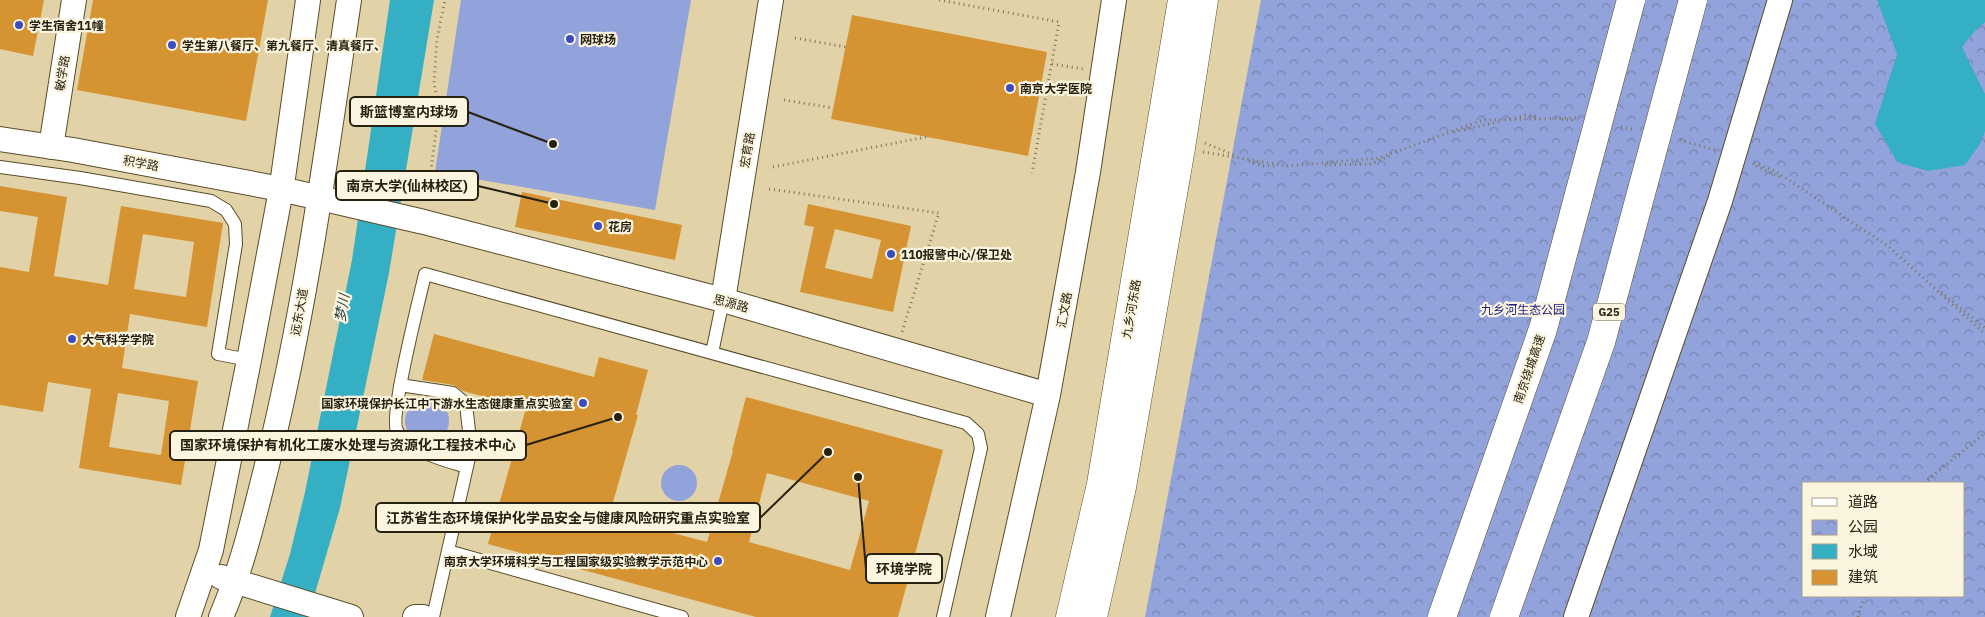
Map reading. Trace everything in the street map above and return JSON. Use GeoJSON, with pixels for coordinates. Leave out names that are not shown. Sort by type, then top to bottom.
{"type":"FeatureCollection","features":[{"type":"Feature","properties":{"kind":"main road","name":"九乡河东路"},"geometry":{"type":"LineString","coordinates":[[1070,617],[1102,484],[1162,132],[1182,0]]}},
{"type":"Feature","properties":{"kind":"main road","name":"九乡河东路"},"geometry":{"type":"LineString","coordinates":[[1093,617],[1122,487],[1204,0]]}},
{"type":"Feature","properties":{"kind":"main road","name":"南京绕城高速"},"geometry":{"type":"LineString","coordinates":[[1442,617],[1543,329],[1631,0]]}},
{"type":"Feature","properties":{"kind":"main road","name":"G25"},"geometry":{"type":"LineString","coordinates":[[1504,617],[1601,342],[1693,0]]}},
{"type":"Feature","properties":{"kind":"street","name":"敏学路"},"geometry":{"type":"LineString","coordinates":[[51,147],[74,0]]}},
{"type":"Feature","properties":{"kind":"street"},"geometry":{"type":"LineString","coordinates":[[188,617],[211,550],[249,360],[282,189],[308,0]]}},
{"type":"Feature","properties":{"kind":"street","name":"远东大道"},"geometry":{"type":"LineString","coordinates":[[221,617],[236,581],[284,397],[331,200],[349,0]]}},
{"type":"Feature","properties":{"kind":"street","name":"宏育路"},"geometry":{"type":"LineString","coordinates":[[723,300],[771,0]]}},
{"type":"Feature","properties":{"kind":"street","name":"汇文路"},"geometry":{"type":"LineString","coordinates":[[998,617],[1048,395],[1078,229],[1114,0]]}},
{"type":"Feature","properties":{"kind":"street"},"geometry":{"type":"LineString","coordinates":[[1576,617],[1720,201],[1780,0]]}},
{"type":"Feature","properties":{"kind":"street","name":"积学路"},"geometry":{"type":"LineString","coordinates":[[0,139],[282,189],[331,200]]}},
{"type":"Feature","properties":{"kind":"street","name":"思源路"},"geometry":{"type":"LineString","coordinates":[[331,200],[418,220],[723,300],[1048,395]]}},
{"type":"Feature","properties":{"kind":"street"},"geometry":{"type":"LineString","coordinates":[[204,572],[351,617]]}},
{"type":"Feature","properties":{"kind":"street"},"geometry":{"type":"LineString","coordinates":[[415,617],[423,617]]}},
{"type":"Feature","properties":{"kind":"lane"},"geometry":{"type":"LineString","coordinates":[[0,167],[80,178],[211,201],[226,210],[236,224],[236,244],[218,354],[249,360]]}},
{"type":"Feature","properties":{"kind":"lane"},"geometry":{"type":"LineString","coordinates":[[467,466],[438,458],[409,444],[396,431],[395,416],[400,385],[425,274],[966,423],[978,434],[981,448],[943,617]]}},
{"type":"Feature","properties":{"kind":"lane"},"geometry":{"type":"LineString","coordinates":[[712,353],[723,300]]}},
{"type":"Feature","properties":{"kind":"lane"},"geometry":{"type":"LineString","coordinates":[[400,385],[453,393],[466,404],[471,449],[433,617]]}},
{"type":"Feature","properties":{"kind":"lane"},"geometry":{"type":"LineString","coordinates":[[448,552],[644,612],[682,617]]}},
{"type":"Feature","properties":{"kind":"path"},"geometry":{"type":"LineString","coordinates":[[418,220],[434,154],[439,108],[434,82],[437,39],[445,0]]}},
{"type":"Feature","properties":{"kind":"path"},"geometry":{"type":"LineString","coordinates":[[939,0],[1059,22],[1032,173]]}},
{"type":"Feature","properties":{"kind":"path"},"geometry":{"type":"LineString","coordinates":[[795,38],[846,47]]}},
{"type":"Feature","properties":{"kind":"path"},"geometry":{"type":"LineString","coordinates":[[1052,64],[1104,72]]}},
{"type":"Feature","properties":{"kind":"path"},"geometry":{"type":"LineString","coordinates":[[784,100],[834,108]]}},
{"type":"Feature","properties":{"kind":"path"},"geometry":{"type":"LineString","coordinates":[[773,167],[926,137]]}},
{"type":"Feature","properties":{"kind":"path"},"geometry":{"type":"LineString","coordinates":[[769,189],[940,213],[896,352]]}},
{"type":"Feature","properties":{"kind":"path"},"geometry":{"type":"LineString","coordinates":[[1925,482],[1985,434]]}},
{"type":"Feature","properties":{"kind":"path"},"geometry":{"type":"LineString","coordinates":[[1858,617],[1864,597]]}},
{"type":"Feature","properties":{"kind":"green space"},"geometry":{"type":"Polygon","coordinates":[[[461,0],[691,0],[655,210],[435,172],[461,0]]]}},
{"type":"Feature","properties":{"kind":"green space","name":"九乡河生态公园"},"geometry":{"type":"Polygon","coordinates":[[[1261,0],[1985,0],[1985,617],[1145,617],[1261,0]]]}},
{"type":"Feature","properties":{"kind":"green space"},"geometry":{"type":"Polygon","coordinates":[[[431,399],[443,405],[448,412],[448,430],[443,437],[436,442],[423,443],[415,440],[408,433],[405,417],[408,409],[415,402],[431,399]]]}},
{"type":"Feature","properties":{"kind":"green space"},"geometry":{"type":"Polygon","coordinates":[[[679,465],[686,466],[692,470],[696,476],[696,490],[692,496],[686,500],[679,501],[672,500],[666,496],[662,490],[661,483],[662,476],[666,470],[672,466],[679,465]]]}},
{"type":"Feature","properties":{"kind":"water"},"geometry":{"type":"Polygon","coordinates":[[[390,0],[434,0],[389,273],[340,508],[308,617],[270,617],[290,554],[305,492],[352,260],[390,0]]]}},
{"type":"Feature","properties":{"kind":"water"},"geometry":{"type":"Polygon","coordinates":[[[1877,0],[1985,0],[1985,22],[1962,47],[1985,94],[1985,131],[1980,144],[1965,165],[1928,171],[1897,162],[1875,124],[1897,54],[1877,0]]]}},
{"type":"Feature","properties":{"kind":"building","name":"学生宿舍11幢"},"geometry":{"type":"Polygon","coordinates":[[[0,0],[44,0],[33,56],[0,49],[0,0]]]}},
{"type":"Feature","properties":{"kind":"building","name":"学生第八餐厅、第九餐厅、清真餐厅、"},"geometry":{"type":"Polygon","coordinates":[[[93,0],[268,0],[246,121],[77,90],[93,0]]]}},
{"type":"Feature","properties":{"kind":"building","name":"南京大学医院"},"geometry":{"type":"Polygon","coordinates":[[[852,15],[1047,52],[1028,156],[831,119],[852,15]]]}},
{"type":"Feature","properties":{"kind":"building"},"geometry":{"type":"Polygon","coordinates":[[[0,186],[67,197],[54,276],[108,285],[121,206],[223,223],[207,327],[130,314],[122,368],[198,381],[181,485],[79,468],[91,389],[48,382],[43,412],[0,405],[0,267],[29,272],[38,217],[0,211],[0,186]],[[143,234],[134,289],[186,297],[194,242],[143,234]],[[118,393],[109,447],[161,455],[169,401],[118,393]]]}},
{"type":"Feature","properties":{"kind":"building","name":"花房"},"geometry":{"type":"Polygon","coordinates":[[[522,192],[682,225],[675,260],[515,227],[522,192]]]}},
{"type":"Feature","properties":{"kind":"building","name":"110报警中心/保卫处"},"geometry":{"type":"Polygon","coordinates":[[[808,204],[911,226],[893,312],[800,292],[814,227],[804,225],[808,204]],[[835,229],[825,268],[872,279],[881,240],[835,229]]]}},
{"type":"Feature","properties":{"kind":"building"},"geometry":{"type":"Polygon","coordinates":[[[434,334],[594,377],[599,357],[648,370],[636,415],[638,415],[609,516],[707,542],[746,397],[943,450],[898,617],[756,617],[488,544],[526,408],[463,391],[454,385],[422,380],[434,334]],[[767,473],[749,542],[850,570],[869,501],[767,473]]]}},
{"type":"Feature","properties":{"kind":"place","name":"学生宿舍11幢"},"geometry":{"type":"Point","coordinates":[19,25]}},
{"type":"Feature","properties":{"kind":"place","name":"网球场"},"geometry":{"type":"Point","coordinates":[570,39]}},
{"type":"Feature","properties":{"kind":"place","name":"学生第八餐厅、第九餐厅、清真餐厅、"},"geometry":{"type":"Point","coordinates":[172,45]}},
{"type":"Feature","properties":{"kind":"place","name":"南京大学医院"},"geometry":{"type":"Point","coordinates":[1010,88]}},
{"type":"Feature","properties":{"kind":"place","name":"斯篮博室内球场"},"geometry":{"type":"Point","coordinates":[553,144]}},
{"type":"Feature","properties":{"kind":"place","name":"南京大学(仙林校区)"},"geometry":{"type":"Point","coordinates":[554,204]}},
{"type":"Feature","properties":{"kind":"place","name":"花房"},"geometry":{"type":"Point","coordinates":[598,226]}},
{"type":"Feature","properties":{"kind":"place","name":"110报警中心/保卫处"},"geometry":{"type":"Point","coordinates":[891,254]}},
{"type":"Feature","properties":{"kind":"place","name":"大气科学学院"},"geometry":{"type":"Point","coordinates":[72,339]}},
{"type":"Feature","properties":{"kind":"place","name":"国家环境保护长江中下游水生态健康重点实验室"},"geometry":{"type":"Point","coordinates":[583,403]}},
{"type":"Feature","properties":{"kind":"place","name":"国家环境保护有机化工废水处理与资源化工程技术中心"},"geometry":{"type":"Point","coordinates":[618,417]}},
{"type":"Feature","properties":{"kind":"place","name":"江苏省生态环境保护化学品安全与健康风险研究重点实验室"},"geometry":{"type":"Point","coordinates":[828,452]}},
{"type":"Feature","properties":{"kind":"place","name":"环境学院"},"geometry":{"type":"Point","coordinates":[858,477]}},
{"type":"Feature","properties":{"kind":"place","name":"南京大学环境科学与工程国家级实验教学示范中心"},"geometry":{"type":"Point","coordinates":[718,561]}},
{"type":"Feature","properties":{"kind":"water label","name":"梦川"},"geometry":{"type":"Point","coordinates":[342,308]}}]}
